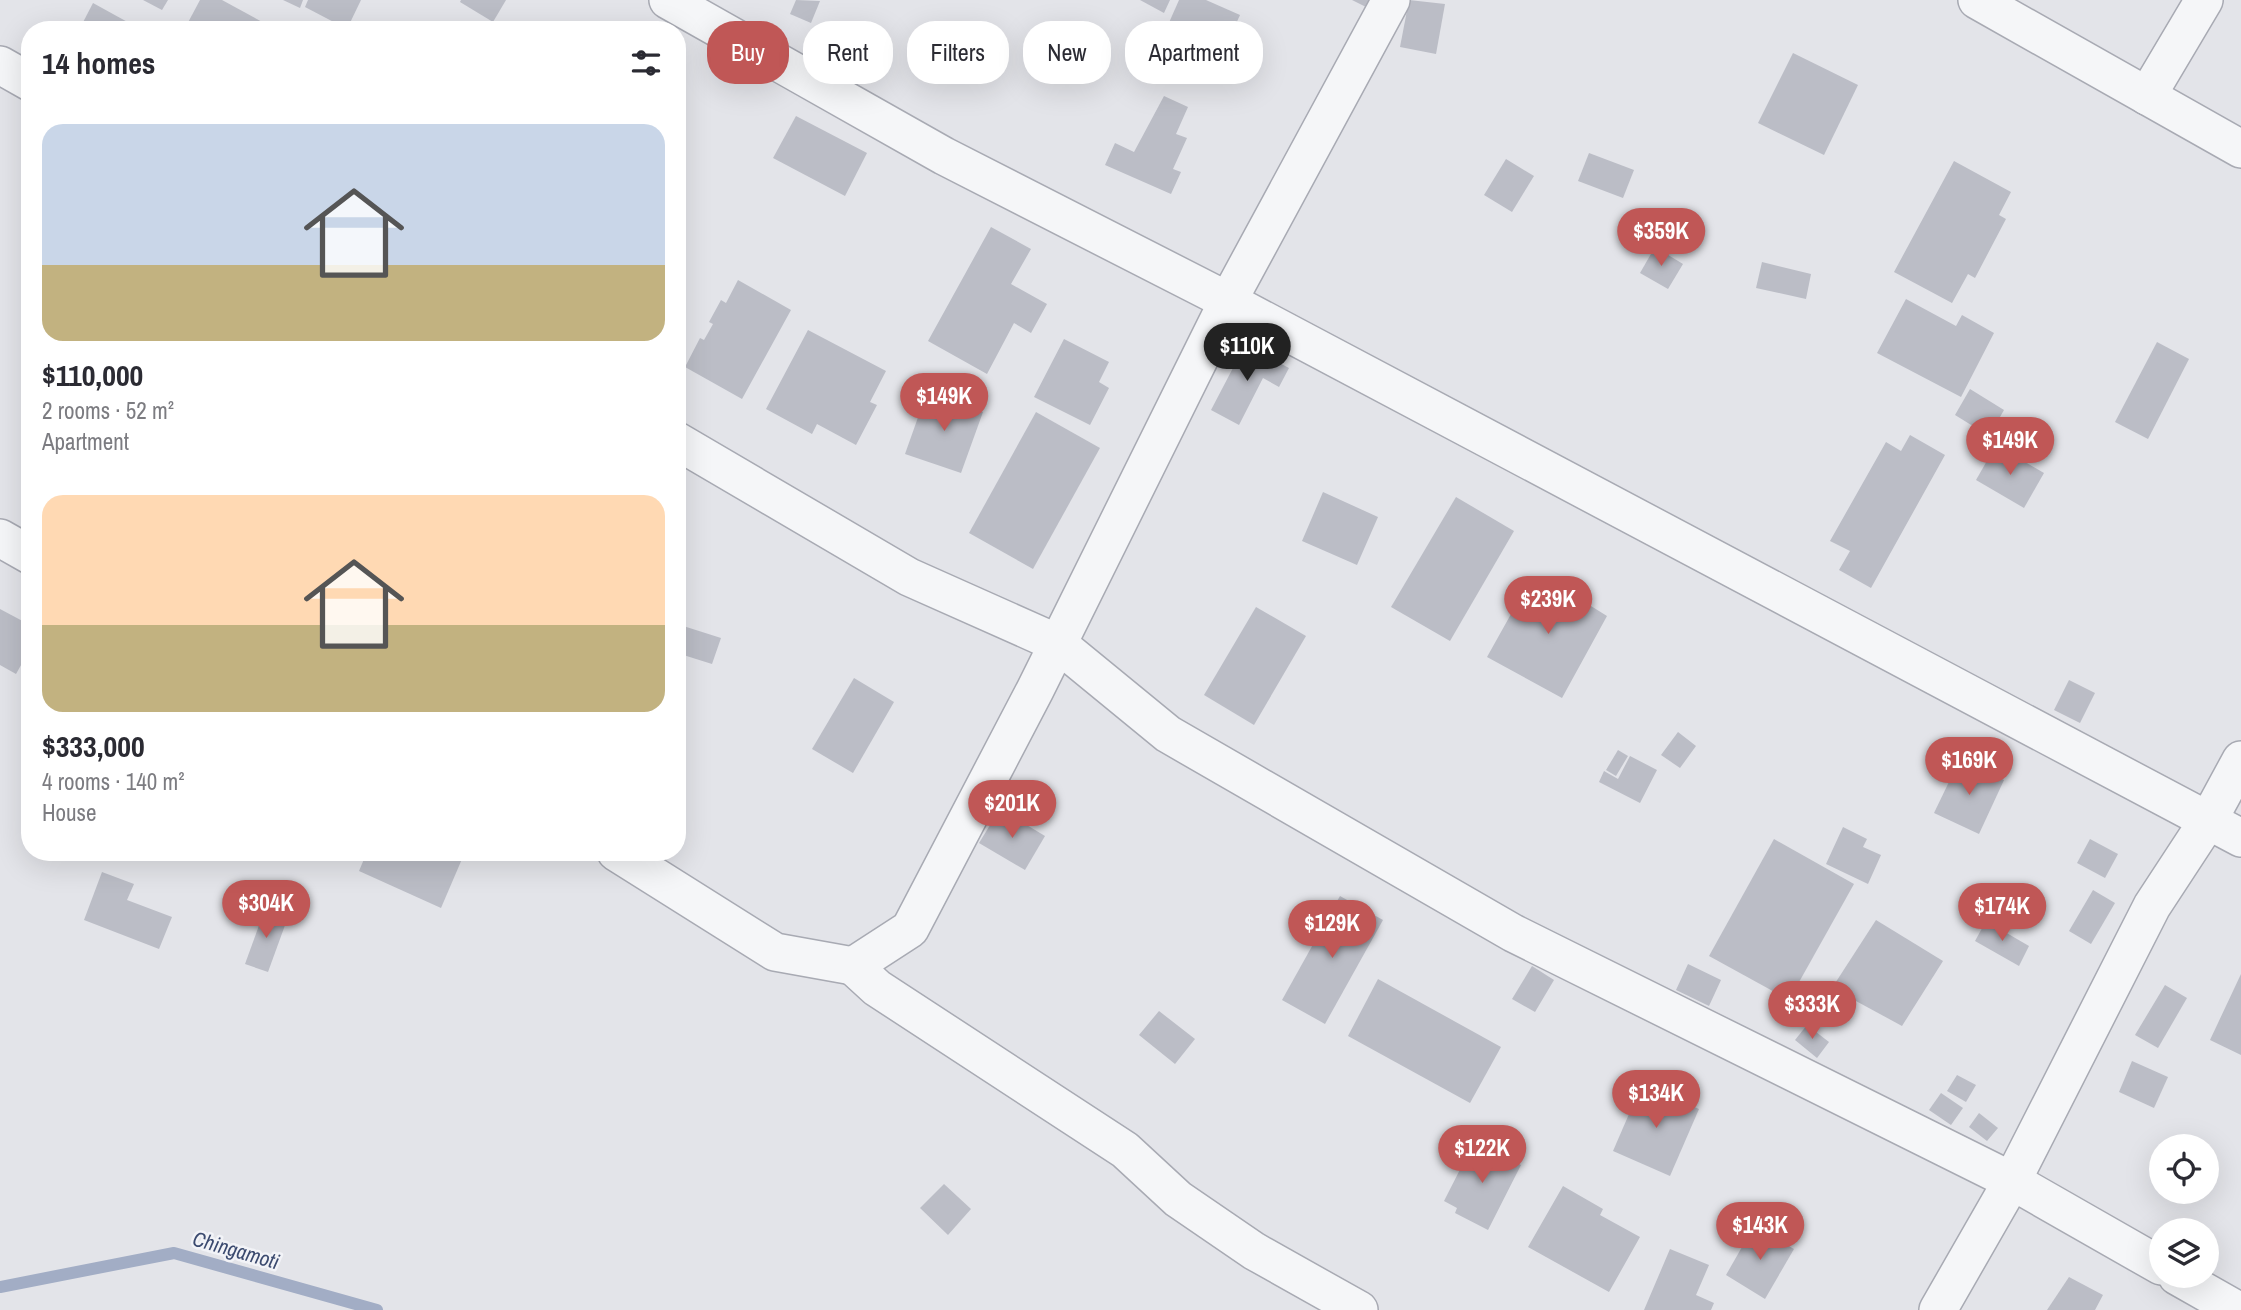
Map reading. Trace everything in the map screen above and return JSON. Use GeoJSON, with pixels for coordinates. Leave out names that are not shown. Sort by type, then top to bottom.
{"type":"FeatureCollection","features":[{"type":"Feature","properties":{"kind":"street"},"geometry":{"type":"LineString","coordinates":[[668,0],[944,156],[1228,301],[2241,838]]}},
{"type":"Feature","properties":{"kind":"street"},"geometry":{"type":"LineString","coordinates":[[853,966],[910,929],[1228,301],[1391,0]]}},
{"type":"Feature","properties":{"kind":"street"},"geometry":{"type":"LineString","coordinates":[[1976,0],[2241,149]]}},
{"type":"Feature","properties":{"kind":"street"},"geometry":{"type":"LineString","coordinates":[[2147,96],[2204,0]]}},
{"type":"Feature","properties":{"kind":"street"},"geometry":{"type":"LineString","coordinates":[[0,65],[21,77]]}},
{"type":"Feature","properties":{"kind":"street"},"geometry":{"type":"LineString","coordinates":[[686,445],[909,577],[1057,643],[1168,734],[1513,933],[2012,1181],[2149,1259]]}},
{"type":"Feature","properties":{"kind":"street"},"geometry":{"type":"LineString","coordinates":[[0,538],[21,550]]}},
{"type":"Feature","properties":{"kind":"street"},"geometry":{"type":"LineString","coordinates":[[1938,1310],[2012,1181],[2152,906],[2209,819],[2241,760]]}},
{"type":"Feature","properties":{"kind":"street"},"geometry":{"type":"LineString","coordinates":[[630,861],[775,952],[853,966],[877,988],[1125,1150],[1178,1199],[1254,1251],[1359,1310]]}},
{"type":"Feature","properties":{"kind":"street"},"geometry":{"type":"LineString","coordinates":[[2199,1288],[2237,1310]]}},
{"type":"Feature","properties":{"kind":"building"},"geometry":{"type":"Polygon","coordinates":[[[143,0],[168,0],[162,10],[143,0]]]}},
{"type":"Feature","properties":{"kind":"building"},"geometry":{"type":"Polygon","coordinates":[[[200,0],[222,0],[260,21],[189,21],[200,0]]]}},
{"type":"Feature","properties":{"kind":"building"},"geometry":{"type":"Polygon","coordinates":[[[283,0],[303,0],[300,8],[283,0]]]}},
{"type":"Feature","properties":{"kind":"building"},"geometry":{"type":"Polygon","coordinates":[[[308,0],[361,0],[351,21],[332,21],[305,7],[308,0]]]}},
{"type":"Feature","properties":{"kind":"building"},"geometry":{"type":"Polygon","coordinates":[[[461,0],[506,0],[494,21],[460,2],[461,0]]]}},
{"type":"Feature","properties":{"kind":"building"},"geometry":{"type":"Polygon","coordinates":[[[796,0],[820,1],[812,21],[790,14],[796,0]]]}},
{"type":"Feature","properties":{"kind":"building"},"geometry":{"type":"Polygon","coordinates":[[[1140,0],[1170,0],[1164,13],[1140,0]]]}},
{"type":"Feature","properties":{"kind":"building"},"geometry":{"type":"Polygon","coordinates":[[[1179,0],[1206,0],[1240,15],[1237,21],[1170,21],[1179,0]]]}},
{"type":"Feature","properties":{"kind":"building"},"geometry":{"type":"Polygon","coordinates":[[[1352,0],[1372,0],[1368,8],[1352,0]]]}},
{"type":"Feature","properties":{"kind":"building"},"geometry":{"type":"Polygon","coordinates":[[[1409,0],[1445,4],[1436,54],[1400,47],[1409,0]]]}},
{"type":"Feature","properties":{"kind":"building"},"geometry":{"type":"Polygon","coordinates":[[[93,3],[126,21],[84,21],[93,3]]]}},
{"type":"Feature","properties":{"kind":"building"},"geometry":{"type":"Polygon","coordinates":[[[1793,53],[1858,85],[1824,155],[1758,123],[1793,53]]]}},
{"type":"Feature","properties":{"kind":"building"},"geometry":{"type":"Polygon","coordinates":[[[1164,96],[1188,107],[1176,134],[1187,138],[1173,169],[1181,172],[1171,194],[1105,165],[1115,143],[1134,152],[1164,96]]]}},
{"type":"Feature","properties":{"kind":"building"},"geometry":{"type":"Polygon","coordinates":[[[796,116],[867,153],[845,196],[773,158],[796,116]]]}},
{"type":"Feature","properties":{"kind":"building"},"geometry":{"type":"Polygon","coordinates":[[[1589,153],[1634,170],[1623,198],[1578,181],[1589,153]]]}},
{"type":"Feature","properties":{"kind":"building"},"geometry":{"type":"Polygon","coordinates":[[[1506,159],[1534,176],[1512,212],[1484,195],[1506,159]]]}},
{"type":"Feature","properties":{"kind":"building"},"geometry":{"type":"Polygon","coordinates":[[[1954,161],[2011,192],[1999,215],[2006,219],[1975,278],[1968,274],[1952,303],[1894,272],[1954,161]]]}},
{"type":"Feature","properties":{"kind":"building"},"geometry":{"type":"Polygon","coordinates":[[[991,227],[1031,249],[1011,284],[1047,304],[1031,333],[1014,323],[987,374],[928,341],[991,227]]]}},
{"type":"Feature","properties":{"kind":"building"},"geometry":{"type":"Polygon","coordinates":[[[1655,247],[1683,264],[1668,289],[1640,273],[1655,247]]]}},
{"type":"Feature","properties":{"kind":"building"},"geometry":{"type":"Polygon","coordinates":[[[1762,262],[1811,274],[1806,299],[1756,288],[1762,262]]]}},
{"type":"Feature","properties":{"kind":"building"},"geometry":{"type":"Polygon","coordinates":[[[738,280],[791,310],[742,399],[686,368],[700,338],[704,340],[713,324],[709,322],[721,300],[726,303],[738,280]]]}},
{"type":"Feature","properties":{"kind":"building"},"geometry":{"type":"Polygon","coordinates":[[[1906,299],[1956,326],[1962,315],[1994,333],[1961,397],[1877,353],[1906,299]]]}},
{"type":"Feature","properties":{"kind":"building"},"geometry":{"type":"Polygon","coordinates":[[[808,330],[886,371],[870,402],[877,405],[856,445],[817,424],[812,434],[766,409],[808,330]]]}},
{"type":"Feature","properties":{"kind":"building"},"geometry":{"type":"Polygon","coordinates":[[[1064,339],[1109,362],[1099,382],[1109,388],[1090,425],[1034,397],[1064,339]]]}},
{"type":"Feature","properties":{"kind":"building"},"geometry":{"type":"Polygon","coordinates":[[[2157,342],[2189,359],[2148,439],[2115,422],[2157,342]]]}},
{"type":"Feature","properties":{"kind":"building"},"geometry":{"type":"Polygon","coordinates":[[[1245,345],[1289,368],[1279,387],[1263,378],[1239,425],[1211,410],[1245,345]]]}},
{"type":"Feature","properties":{"kind":"building"},"geometry":{"type":"Polygon","coordinates":[[[1970,389],[2004,410],[1989,436],[1955,415],[1970,389]]]}},
{"type":"Feature","properties":{"kind":"building"},"geometry":{"type":"Polygon","coordinates":[[[927,392],[983,412],[961,473],[905,454],[927,392]]]}},
{"type":"Feature","properties":{"kind":"building"},"geometry":{"type":"Polygon","coordinates":[[[1036,412],[1100,448],[1033,569],[969,533],[1036,412]]]}},
{"type":"Feature","properties":{"kind":"building"},"geometry":{"type":"Polygon","coordinates":[[[1910,435],[1945,455],[1871,588],[1839,570],[1850,551],[1830,541],[1886,442],[1901,451],[1910,435]]]}},
{"type":"Feature","properties":{"kind":"building"},"geometry":{"type":"Polygon","coordinates":[[[1996,445],[2044,473],[2024,508],[1976,480],[1996,445]]]}},
{"type":"Feature","properties":{"kind":"building"},"geometry":{"type":"Polygon","coordinates":[[[1323,492],[1378,517],[1357,565],[1302,541],[1323,492]]]}},
{"type":"Feature","properties":{"kind":"building"},"geometry":{"type":"Polygon","coordinates":[[[1456,497],[1514,531],[1450,641],[1391,607],[1456,497]]]}},
{"type":"Feature","properties":{"kind":"building"},"geometry":{"type":"Polygon","coordinates":[[[1546,578],[1607,616],[1562,698],[1487,657],[1530,580],[1541,586],[1546,578]]]}},
{"type":"Feature","properties":{"kind":"building"},"geometry":{"type":"Polygon","coordinates":[[[1256,607],[1306,636],[1254,725],[1204,695],[1256,607]]]}},
{"type":"Feature","properties":{"kind":"building"},"geometry":{"type":"Polygon","coordinates":[[[0,609],[21,620],[21,665],[16,674],[0,665],[0,609]]]}},
{"type":"Feature","properties":{"kind":"building"},"geometry":{"type":"Polygon","coordinates":[[[686,627],[721,638],[712,664],[686,656],[686,627]]]}},
{"type":"Feature","properties":{"kind":"building"},"geometry":{"type":"Polygon","coordinates":[[[854,678],[894,702],[853,773],[812,749],[854,678]]]}},
{"type":"Feature","properties":{"kind":"building"},"geometry":{"type":"Polygon","coordinates":[[[2069,680],[2095,693],[2080,723],[2054,710],[2069,680]]]}},
{"type":"Feature","properties":{"kind":"building"},"geometry":{"type":"Polygon","coordinates":[[[1678,732],[1696,746],[1680,768],[1661,755],[1678,732]]]}},
{"type":"Feature","properties":{"kind":"building"},"geometry":{"type":"Polygon","coordinates":[[[1618,750],[1628,756],[1616,776],[1606,770],[1618,750]]]}},
{"type":"Feature","properties":{"kind":"building"},"geometry":{"type":"Polygon","coordinates":[[[1630,756],[1657,770],[1640,803],[1599,782],[1604,771],[1618,779],[1630,756]]]}},
{"type":"Feature","properties":{"kind":"building"},"geometry":{"type":"Polygon","coordinates":[[[1960,759],[2004,780],[1979,834],[1934,813],[1960,759]]]}},
{"type":"Feature","properties":{"kind":"building"},"geometry":{"type":"Polygon","coordinates":[[[1000,809],[1045,836],[1025,870],[979,843],[1000,809]]]}},
{"type":"Feature","properties":{"kind":"building"},"geometry":{"type":"Polygon","coordinates":[[[1843,827],[1867,839],[1863,847],[1881,855],[1868,884],[1826,864],[1843,827]]]}},
{"type":"Feature","properties":{"kind":"building"},"geometry":{"type":"Polygon","coordinates":[[[1774,839],[1854,884],[1789,1000],[1709,956],[1774,839]]]}},
{"type":"Feature","properties":{"kind":"building"},"geometry":{"type":"Polygon","coordinates":[[[2090,839],[2118,854],[2105,878],[2077,863],[2090,839]]]}},
{"type":"Feature","properties":{"kind":"building"},"geometry":{"type":"Polygon","coordinates":[[[363,861],[461,861],[441,908],[359,871],[363,861]]]}},
{"type":"Feature","properties":{"kind":"building"},"geometry":{"type":"Polygon","coordinates":[[[102,872],[134,884],[127,900],[172,917],[159,949],[84,920],[102,872]]]}},
{"type":"Feature","properties":{"kind":"building"},"geometry":{"type":"Polygon","coordinates":[[[2093,890],[2115,903],[2091,944],[2069,931],[2093,890]]]}},
{"type":"Feature","properties":{"kind":"building"},"geometry":{"type":"Polygon","coordinates":[[[1340,896],[1383,920],[1325,1024],[1282,1000],[1340,896]]]}},
{"type":"Feature","properties":{"kind":"building"},"geometry":{"type":"Polygon","coordinates":[[[265,909],[288,917],[268,972],[245,964],[265,909]]]}},
{"type":"Feature","properties":{"kind":"building"},"geometry":{"type":"Polygon","coordinates":[[[1876,920],[1943,961],[1902,1026],[1832,988],[1876,920]]]}},
{"type":"Feature","properties":{"kind":"building"},"geometry":{"type":"Polygon","coordinates":[[[1986,921],[2029,946],[2019,966],[1975,941],[1986,921]]]}},
{"type":"Feature","properties":{"kind":"building"},"geometry":{"type":"Polygon","coordinates":[[[1688,964],[1721,980],[1709,1006],[1676,990],[1688,964]]]}},
{"type":"Feature","properties":{"kind":"building"},"geometry":{"type":"Polygon","coordinates":[[[1532,966],[1554,980],[1535,1012],[1512,999],[1532,966]]]}},
{"type":"Feature","properties":{"kind":"building"},"geometry":{"type":"Polygon","coordinates":[[[2241,974],[2241,1055],[2210,1040],[2241,974]]]}},
{"type":"Feature","properties":{"kind":"building"},"geometry":{"type":"Polygon","coordinates":[[[1378,979],[1501,1047],[1470,1103],[1348,1036],[1378,979]]]}},
{"type":"Feature","properties":{"kind":"building"},"geometry":{"type":"Polygon","coordinates":[[[2165,985],[2187,998],[2158,1048],[2135,1035],[2165,985]]]}},
{"type":"Feature","properties":{"kind":"building"},"geometry":{"type":"Polygon","coordinates":[[[1159,1011],[1195,1039],[1175,1064],[1139,1035],[1159,1011]]]}},
{"type":"Feature","properties":{"kind":"building"},"geometry":{"type":"Polygon","coordinates":[[[1807,1025],[1829,1042],[1817,1058],[1795,1040],[1807,1025]]]}},
{"type":"Feature","properties":{"kind":"building"},"geometry":{"type":"Polygon","coordinates":[[[2132,1061],[2168,1077],[2154,1108],[2119,1092],[2132,1061]]]}},
{"type":"Feature","properties":{"kind":"building"},"geometry":{"type":"Polygon","coordinates":[[[1957,1075],[1976,1085],[1966,1102],[1947,1091],[1957,1075]]]}},
{"type":"Feature","properties":{"kind":"building"},"geometry":{"type":"Polygon","coordinates":[[[1642,1084],[1699,1109],[1670,1176],[1613,1151],[1642,1084]]]}},
{"type":"Feature","properties":{"kind":"building"},"geometry":{"type":"Polygon","coordinates":[[[1941,1093],[1963,1108],[1951,1125],[1929,1110],[1941,1093]]]}},
{"type":"Feature","properties":{"kind":"building"},"geometry":{"type":"Polygon","coordinates":[[[1979,1113],[1998,1128],[1987,1141],[1969,1127],[1979,1113]]]}},
{"type":"Feature","properties":{"kind":"building"},"geometry":{"type":"Polygon","coordinates":[[[1474,1142],[1521,1165],[1488,1230],[1455,1213],[1457,1208],[1444,1201],[1474,1142]]]}},
{"type":"Feature","properties":{"kind":"building"},"geometry":{"type":"Polygon","coordinates":[[[944,1184],[971,1209],[948,1235],[920,1208],[944,1184]]]}},
{"type":"Feature","properties":{"kind":"building"},"geometry":{"type":"Polygon","coordinates":[[[1563,1186],[1603,1209],[1600,1215],[1640,1237],[1609,1292],[1528,1247],[1563,1186]]]}},
{"type":"Feature","properties":{"kind":"building"},"geometry":{"type":"Polygon","coordinates":[[[1754,1226],[1794,1249],[1765,1299],[1726,1275],[1754,1226]]]}},
{"type":"Feature","properties":{"kind":"building"},"geometry":{"type":"Polygon","coordinates":[[[1670,1249],[1709,1265],[1696,1295],[1714,1303],[1711,1310],[1644,1310],[1670,1249]]]}},
{"type":"Feature","properties":{"kind":"building"},"geometry":{"type":"Polygon","coordinates":[[[2069,1277],[2103,1295],[2095,1310],[2047,1310],[2069,1277]]]}},
{"type":"Feature","properties":{"kind":"waterway","name":"Chingamoti"},"geometry":{"type":"LineString","coordinates":[[0,1287],[174,1253],[377,1310]]}}]}
